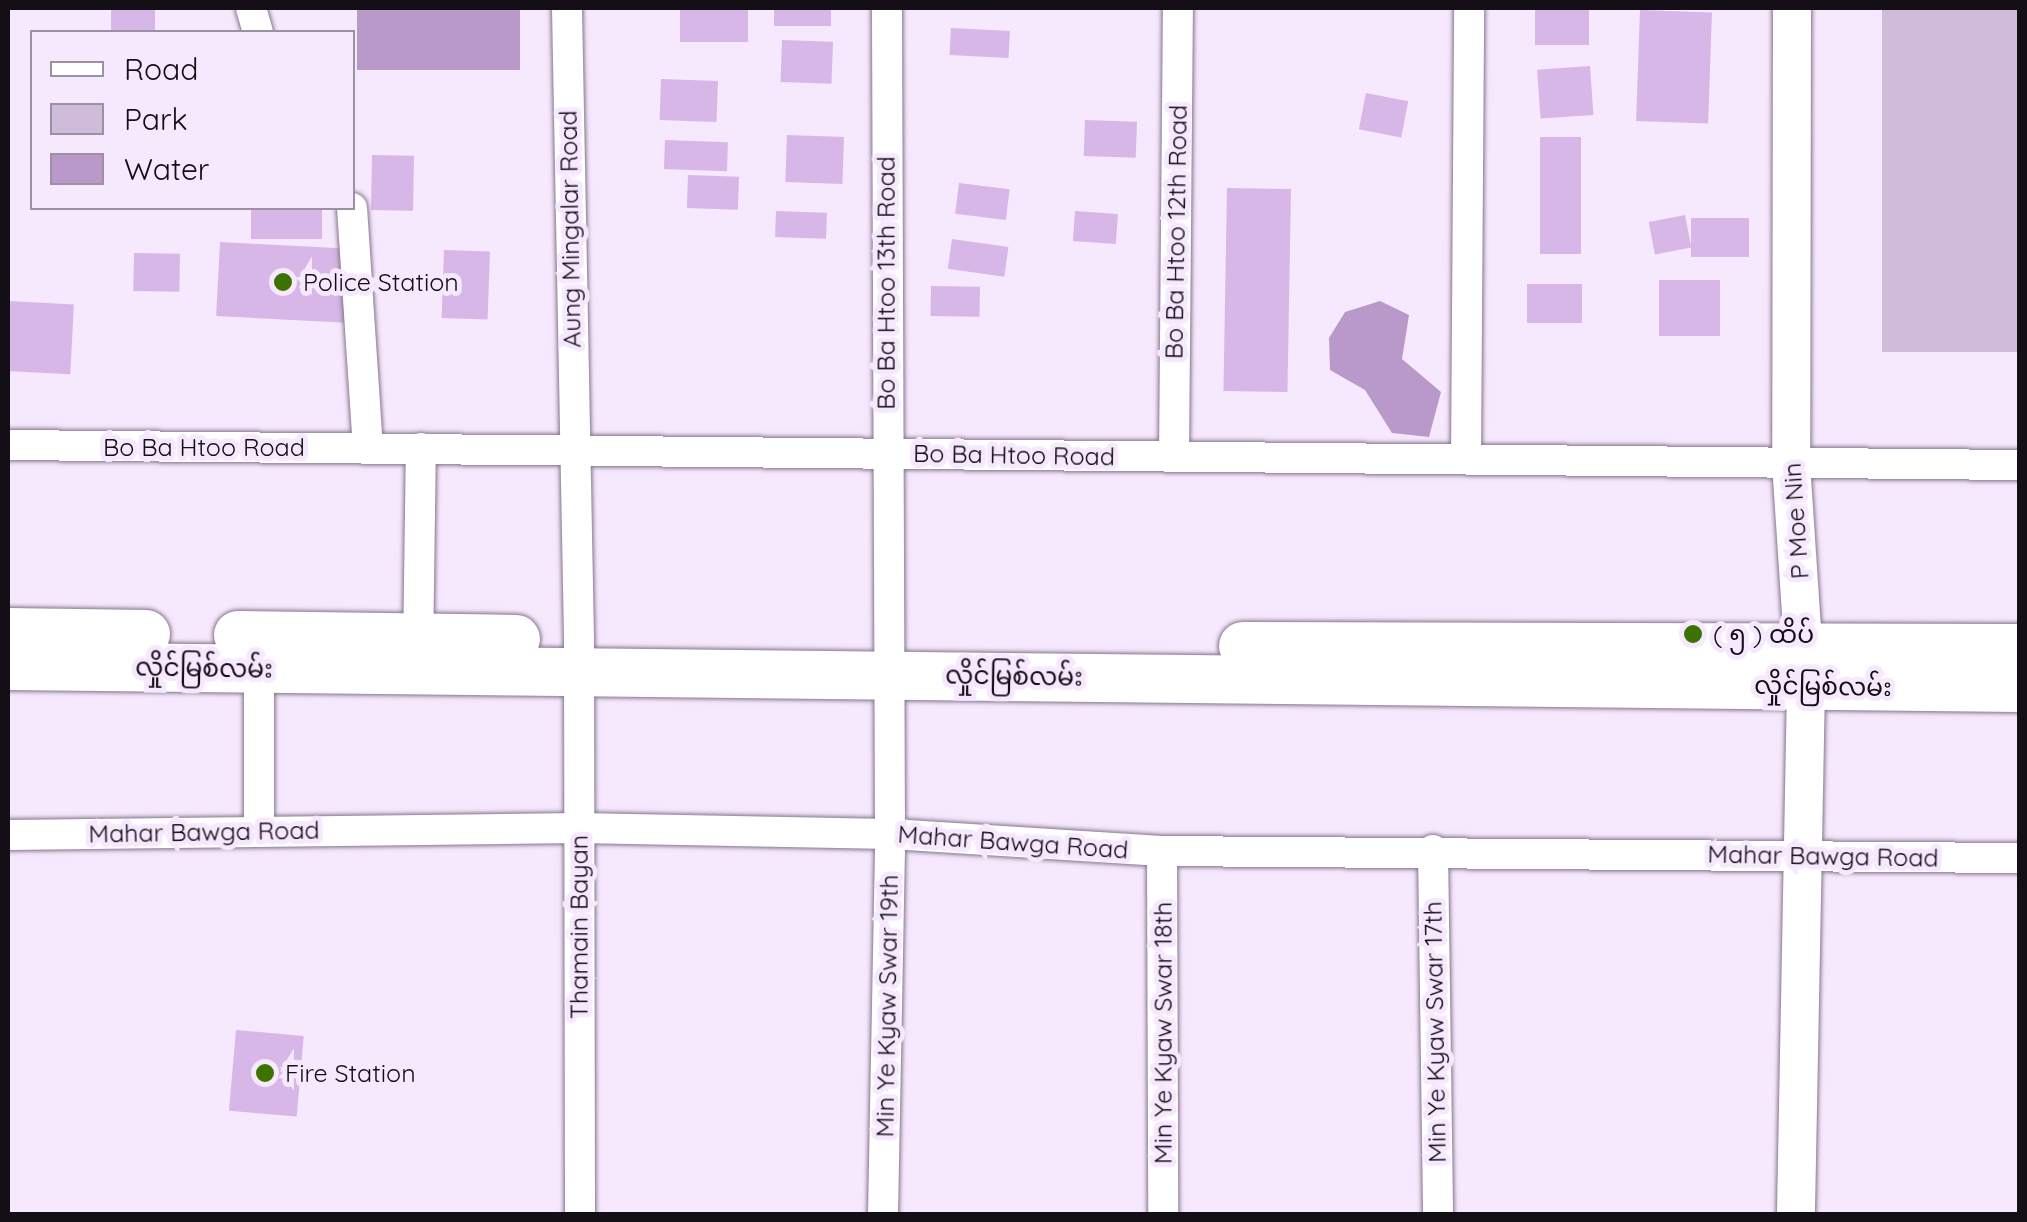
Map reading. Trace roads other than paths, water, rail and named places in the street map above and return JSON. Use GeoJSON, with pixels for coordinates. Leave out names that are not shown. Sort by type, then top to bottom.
{"type":"FeatureCollection","features":[{"type":"Feature","properties":{"kind":"main road","name":"လှိုင်မြစ်လမ်း"},"geometry":{"type":"LineString","coordinates":[[8,632],[417,654],[578,656],[890,646],[1804,666],[2020,688]]}},
{"type":"Feature","properties":{"kind":"main road","name":"လှိုင်မြစ်လမ်း"},"geometry":{"type":"LineString","coordinates":[[1804,666],[2020,648]]}},
{"type":"Feature","properties":{"kind":"main road","name":"လှိုင်မြစ်လမ်း"},"geometry":{"type":"LineString","coordinates":[[8,666],[259,669],[417,654]]}},
{"type":"Feature","properties":{"kind":"street","name":"Aung Mingalar Road"},"geometry":{"type":"LineString","coordinates":[[566,8],[578,656]]}},
{"type":"Feature","properties":{"kind":"street","name":"Bo Ba Htoo 13th Road"},"geometry":{"type":"LineString","coordinates":[[887,8],[886,454],[890,646]]}},
{"type":"Feature","properties":{"kind":"street","name":"Bo Ba Htoo 12th Road"},"geometry":{"type":"LineString","coordinates":[[1174,456],[1178,8]]}},
{"type":"Feature","properties":{"kind":"street"},"geometry":{"type":"LineString","coordinates":[[1466,459],[1468,8]]}},
{"type":"Feature","properties":{"kind":"street","name":"P Moe Nin"},"geometry":{"type":"LineString","coordinates":[[1792,8],[1792,463],[1804,666],[1806,855],[1796,1214]]}},
{"type":"Feature","properties":{"kind":"street"},"geometry":{"type":"LineString","coordinates":[[352,210],[368,448]]}},
{"type":"Feature","properties":{"kind":"street","name":"Bo Ba Htoo Road"},"geometry":{"type":"LineString","coordinates":[[8,445],[2020,465]]}},
{"type":"Feature","properties":{"kind":"street"},"geometry":{"type":"LineString","coordinates":[[417,654],[422,448]]}},
{"type":"Feature","properties":{"kind":"street","name":"Min Ye Kyaw Swar 19th"},"geometry":{"type":"LineString","coordinates":[[883,1214],[890,646]]}},
{"type":"Feature","properties":{"kind":"street","name":"Thamain Bayan"},"geometry":{"type":"LineString","coordinates":[[578,656],[580,1214]]}},
{"type":"Feature","properties":{"kind":"street"},"geometry":{"type":"LineString","coordinates":[[259,669],[260,832]]}},
{"type":"Feature","properties":{"kind":"street","name":"Mahar Bawga Road"},"geometry":{"type":"LineString","coordinates":[[8,834],[578,828],[890,834],[1162,852],[1432,850],[2020,858]]}},
{"type":"Feature","properties":{"kind":"street","name":"Min Ye Kyaw Swar 17th"},"geometry":{"type":"LineString","coordinates":[[1432,850],[1438,1214]]}},
{"type":"Feature","properties":{"kind":"street","name":"Min Ye Kyaw Swar 18th"},"geometry":{"type":"LineString","coordinates":[[1162,852],[1163,1214]]}},
{"type":"Feature","properties":{"kind":"water"},"geometry":{"type":"Polygon","coordinates":[[[357,8],[520,8],[520,70],[357,70],[357,8]]]}},
{"type":"Feature","properties":{"kind":"water"},"geometry":{"type":"Polygon","coordinates":[[[1380,301],[1409,315],[1402,359],[1441,392],[1429,437],[1392,433],[1365,390],[1330,370],[1329,338],[1345,312],[1380,301]]]}},
{"type":"Feature","properties":{"kind":"place","name":"Police Station"},"geometry":{"type":"Point","coordinates":[283,282]}},
{"type":"Feature","properties":{"kind":"place","name":"( ၅ ) ထိပ်"},"geometry":{"type":"Point","coordinates":[1693,634]}},
{"type":"Feature","properties":{"kind":"place","name":"Fire Station"},"geometry":{"type":"Point","coordinates":[265,1073]}}]}
